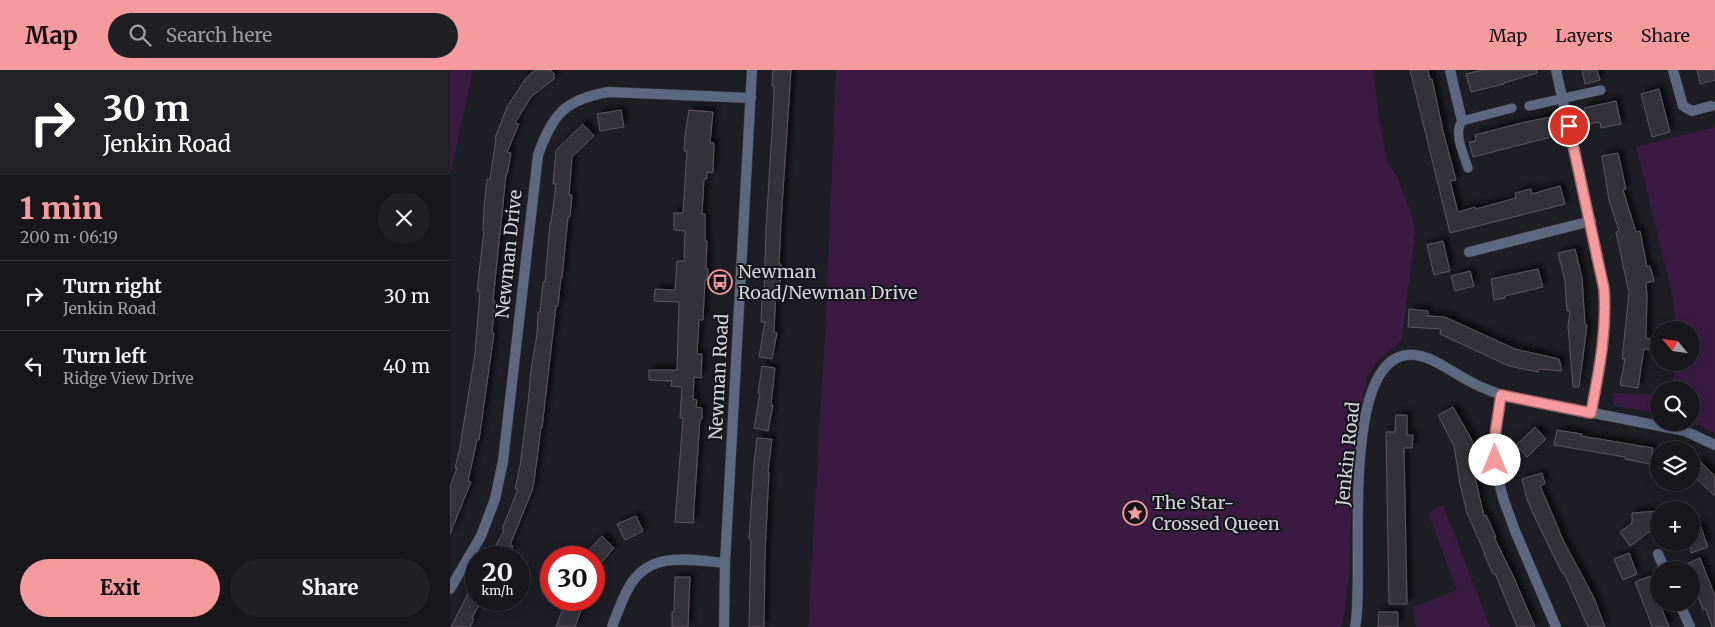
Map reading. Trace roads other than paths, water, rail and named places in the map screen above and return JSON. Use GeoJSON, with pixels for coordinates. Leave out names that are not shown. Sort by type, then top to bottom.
{"type":"FeatureCollection","features":[{"type":"Feature","properties":{"kind":"street","name":"Newman Road"},"geometry":{"type":"LineString","coordinates":[[724,627],[725,562],[752,70]]}},
{"type":"Feature","properties":{"kind":"street"},"geometry":{"type":"LineString","coordinates":[[1450,70],[1462,121]]}},
{"type":"Feature","properties":{"kind":"street"},"geometry":{"type":"LineString","coordinates":[[1556,70],[1604,289],[1606,314],[1604,341],[1591,413]]}},
{"type":"Feature","properties":{"kind":"street"},"geometry":{"type":"LineString","coordinates":[[1673,70],[1683,106],[1692,111],[1711,106]]}},
{"type":"Feature","properties":{"kind":"street","name":"Newman Drive"},"geometry":{"type":"LineString","coordinates":[[450,589],[481,536],[495,499],[503,461],[538,155],[545,134],[556,116],[570,104],[588,95],[608,92],[751,98]]}},
{"type":"Feature","properties":{"kind":"street"},"geometry":{"type":"LineString","coordinates":[[1469,252],[1590,221]]}},
{"type":"Feature","properties":{"kind":"street","name":"Jenkin Road"},"geometry":{"type":"LineString","coordinates":[[1355,627],[1358,605],[1357,505],[1361,447],[1372,389],[1380,372],[1390,362],[1400,356],[1416,355],[1431,360],[1474,384],[1501,395],[1685,431],[1715,445]]}},
{"type":"Feature","properties":{"kind":"street"},"geometry":{"type":"LineString","coordinates":[[1501,395],[1493,449],[1496,471],[1515,531],[1556,627]]}},
{"type":"Feature","properties":{"kind":"street"},"geometry":{"type":"LineString","coordinates":[[1658,554],[1661,561]]}},
{"type":"Feature","properties":{"kind":"street"},"geometry":{"type":"LineString","coordinates":[[612,627],[629,587],[646,568],[659,562],[673,559],[725,562]]}},
{"type":"Feature","properties":{"kind":"street"},"geometry":{"type":"LineString","coordinates":[[1683,611],[1690,627]]}},
{"type":"Feature","properties":{"kind":"lane"},"geometry":{"type":"LineString","coordinates":[[1529,106],[1601,90]]}},
{"type":"Feature","properties":{"kind":"lane"},"geometry":{"type":"LineString","coordinates":[[1468,168],[1458,132],[1462,121],[1512,108]]}},
{"type":"Feature","properties":{"kind":"place","name":"Newman Road/Newman Drive"},"geometry":{"type":"Point","coordinates":[720,282]}},
{"type":"Feature","properties":{"kind":"place","name":"The Star- Crossed Queen"},"geometry":{"type":"Point","coordinates":[1135,513]}}]}
